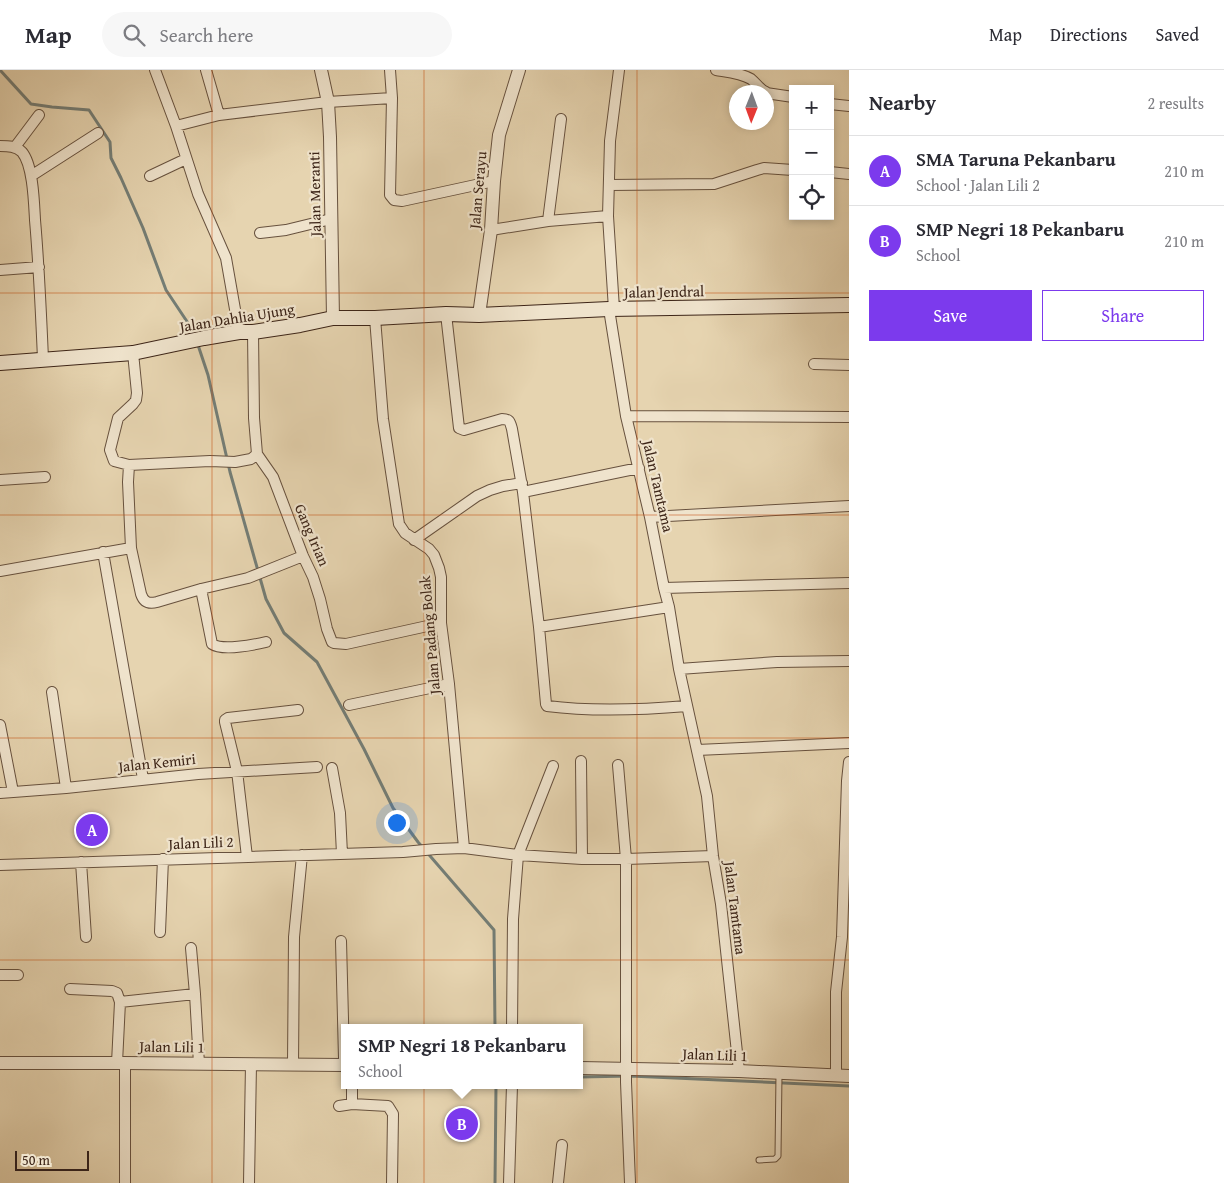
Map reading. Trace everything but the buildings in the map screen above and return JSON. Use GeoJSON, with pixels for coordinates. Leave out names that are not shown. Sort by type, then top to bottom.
{"type":"FeatureCollection","features":[{"type":"Feature","properties":{"kind":"main road","name":"Jalan Jendral"},"geometry":{"type":"LineString","coordinates":[[479,315],[611,309],[849,305]]}},
{"type":"Feature","properties":{"kind":"main road","name":"Jalan Dahlia Ujung"},"geometry":{"type":"LineString","coordinates":[[0,363],[133,353],[204,338],[300,325],[333,318],[446,314],[479,315]]}},
{"type":"Feature","properties":{"kind":"street"},"geometry":{"type":"LineString","coordinates":[[133,353],[137,392],[136,400],[118,418],[110,450],[114,461],[129,465],[210,460],[235,462],[251,459],[257,454],[246,332],[226,258],[198,194],[176,126],[154,70]]}},
{"type":"Feature","properties":{"kind":"street"},"geometry":{"type":"LineString","coordinates":[[206,70],[219,116]]}},
{"type":"Feature","properties":{"kind":"street","name":"Jalan Meranti"},"geometry":{"type":"LineString","coordinates":[[321,70],[328,102],[330,137],[333,318]]}},
{"type":"Feature","properties":{"kind":"street"},"geometry":{"type":"LineString","coordinates":[[390,70],[392,98],[390,196],[394,200],[402,201],[494,181]]}},
{"type":"Feature","properties":{"kind":"street","name":"Jalan Serayu"},"geometry":{"type":"LineString","coordinates":[[479,315],[490,230],[499,135],[519,70]]}},
{"type":"Feature","properties":{"kind":"street","name":"Jalan Tamtama"},"geometry":{"type":"LineString","coordinates":[[619,70],[610,141],[608,216],[611,309],[626,416],[650,517],[687,706],[707,796],[739,1071]]}},
{"type":"Feature","properties":{"kind":"street"},"geometry":{"type":"LineString","coordinates":[[716,70],[740,74],[748,77],[757,85]]}},
{"type":"Feature","properties":{"kind":"street"},"geometry":{"type":"LineString","coordinates":[[774,94],[789,97]]}},
{"type":"Feature","properties":{"kind":"street"},"geometry":{"type":"LineString","coordinates":[[176,126],[219,116],[328,102],[392,98]]}},
{"type":"Feature","properties":{"kind":"street"},"geometry":{"type":"LineString","coordinates":[[834,104],[849,106]]}},
{"type":"Feature","properties":{"kind":"street"},"geometry":{"type":"LineString","coordinates":[[15,147],[39,115]]}},
{"type":"Feature","properties":{"kind":"street"},"geometry":{"type":"LineString","coordinates":[[548,222],[561,119]]}},
{"type":"Feature","properties":{"kind":"street"},"geometry":{"type":"LineString","coordinates":[[31,176],[98,133]]}},
{"type":"Feature","properties":{"kind":"street"},"geometry":{"type":"LineString","coordinates":[[0,146],[15,147],[21,152],[26,159],[31,176],[39,267],[43,359]]}},
{"type":"Feature","properties":{"kind":"street"},"geometry":{"type":"LineString","coordinates":[[150,176],[186,159]]}},
{"type":"Feature","properties":{"kind":"street"},"geometry":{"type":"LineString","coordinates":[[609,185],[714,184],[764,168],[789,170]]}},
{"type":"Feature","properties":{"kind":"street"},"geometry":{"type":"LineString","coordinates":[[834,172],[849,174]]}},
{"type":"Feature","properties":{"kind":"street"},"geometry":{"type":"LineString","coordinates":[[490,230],[608,216]]}},
{"type":"Feature","properties":{"kind":"street"},"geometry":{"type":"LineString","coordinates":[[260,233],[286,230],[331,219]]}},
{"type":"Feature","properties":{"kind":"street"},"geometry":{"type":"LineString","coordinates":[[0,270],[39,267]]}},
{"type":"Feature","properties":{"kind":"street"},"geometry":{"type":"LineString","coordinates":[[446,314],[459,428],[464,430],[502,419],[510,421],[523,488],[539,627],[545,703],[547,706],[598,710],[644,710],[687,706]]}},
{"type":"Feature","properties":{"kind":"street","name":"Jalan Padang Bolak"},"geometry":{"type":"LineString","coordinates":[[375,318],[383,419],[399,524],[405,533],[429,550],[437,561],[441,577],[441,623],[449,684],[464,848]]}},
{"type":"Feature","properties":{"kind":"street"},"geometry":{"type":"LineString","coordinates":[[814,364],[849,365]]}},
{"type":"Feature","properties":{"kind":"street"},"geometry":{"type":"LineString","coordinates":[[626,416],[849,417]]}},
{"type":"Feature","properties":{"kind":"street","name":"Gang Irian"},"geometry":{"type":"LineString","coordinates":[[257,454],[273,477],[303,556],[313,576],[327,629],[333,643],[346,644],[441,623]]}},
{"type":"Feature","properties":{"kind":"street"},"geometry":{"type":"LineString","coordinates":[[129,465],[131,548],[142,599],[146,603],[157,602],[248,578],[303,556]]}},
{"type":"Feature","properties":{"kind":"street"},"geometry":{"type":"LineString","coordinates":[[414,540],[477,496],[490,490],[503,486],[523,488],[639,468]]}},
{"type":"Feature","properties":{"kind":"street"},"geometry":{"type":"LineString","coordinates":[[0,480],[45,478]]}},
{"type":"Feature","properties":{"kind":"street"},"geometry":{"type":"LineString","coordinates":[[650,517],[849,506]]}},
{"type":"Feature","properties":{"kind":"street"},"geometry":{"type":"LineString","coordinates":[[0,571],[131,548]]}},
{"type":"Feature","properties":{"kind":"street"},"geometry":{"type":"LineString","coordinates":[[104,552],[143,780]]}},
{"type":"Feature","properties":{"kind":"street"},"geometry":{"type":"LineString","coordinates":[[664,588],[849,583]]}},
{"type":"Feature","properties":{"kind":"street"},"geometry":{"type":"LineString","coordinates":[[201,589],[212,644],[219,647],[266,642]]}},
{"type":"Feature","properties":{"kind":"street"},"geometry":{"type":"LineString","coordinates":[[539,627],[669,607]]}},
{"type":"Feature","properties":{"kind":"street"},"geometry":{"type":"LineString","coordinates":[[680,669],[777,662],[849,661]]}},
{"type":"Feature","properties":{"kind":"street"},"geometry":{"type":"LineString","coordinates":[[349,705],[449,684]]}},
{"type":"Feature","properties":{"kind":"street"},"geometry":{"type":"LineString","coordinates":[[52,692],[66,788]]}},
{"type":"Feature","properties":{"kind":"street"},"geometry":{"type":"LineString","coordinates":[[247,857],[237,771],[224,722],[228,718],[298,710]]}},
{"type":"Feature","properties":{"kind":"street"},"geometry":{"type":"LineString","coordinates":[[0,725],[13,792]]}},
{"type":"Feature","properties":{"kind":"street"},"geometry":{"type":"LineString","coordinates":[[697,750],[849,743]]}},
{"type":"Feature","properties":{"kind":"street"},"geometry":{"type":"LineString","coordinates":[[581,761],[582,859]]}},
{"type":"Feature","properties":{"kind":"street"},"geometry":{"type":"LineString","coordinates":[[836,1076],[836,992],[846,937],[847,780],[849,762]]}},
{"type":"Feature","properties":{"kind":"street"},"geometry":{"type":"LineString","coordinates":[[618,765],[626,859],[626,1082],[630,1183]]}},
{"type":"Feature","properties":{"kind":"street"},"geometry":{"type":"LineString","coordinates":[[512,1024],[513,919],[518,854],[553,766]]}},
{"type":"Feature","properties":{"kind":"street","name":"Jalan Kemiri"},"geometry":{"type":"LineString","coordinates":[[0,793],[237,771],[316,767]]}},
{"type":"Feature","properties":{"kind":"street"},"geometry":{"type":"LineString","coordinates":[[332,768],[340,814],[342,854]]}},
{"type":"Feature","properties":{"kind":"street"},"geometry":{"type":"LineString","coordinates":[[464,848],[582,859],[713,856]]}},
{"type":"Feature","properties":{"kind":"street","name":"Jalan Lili 2"},"geometry":{"type":"LineString","coordinates":[[0,865],[403,852],[464,848]]}},
{"type":"Feature","properties":{"kind":"street"},"geometry":{"type":"LineString","coordinates":[[293,1065],[294,937],[302,855]]}},
{"type":"Feature","properties":{"kind":"street"},"geometry":{"type":"LineString","coordinates":[[160,932],[163,859]]}},
{"type":"Feature","properties":{"kind":"street"},"geometry":{"type":"LineString","coordinates":[[81,862],[86,937]]}},
{"type":"Feature","properties":{"kind":"street"},"geometry":{"type":"LineString","coordinates":[[341,941],[343,1024]]}},
{"type":"Feature","properties":{"kind":"street"},"geometry":{"type":"LineString","coordinates":[[192,948],[199,1064]]}},
{"type":"Feature","properties":{"kind":"street"},"geometry":{"type":"LineString","coordinates":[[0,975],[18,975]]}},
{"type":"Feature","properties":{"kind":"street"},"geometry":{"type":"LineString","coordinates":[[70,989],[112,991],[117,993],[120,1002],[126,1183]]}},
{"type":"Feature","properties":{"kind":"street"},"geometry":{"type":"LineString","coordinates":[[120,1002],[195,994]]}},
{"type":"Feature","properties":{"kind":"street","name":"Jalan Lili 1"},"geometry":{"type":"LineString","coordinates":[[0,1063],[341,1065]]}},
{"type":"Feature","properties":{"kind":"street"},"geometry":{"type":"LineString","coordinates":[[249,1183],[251,1064]]}},
{"type":"Feature","properties":{"kind":"street","name":"Jalan Lili 1"},"geometry":{"type":"LineString","coordinates":[[583,1068],[739,1071],[849,1076]]}},
{"type":"Feature","properties":{"kind":"street"},"geometry":{"type":"LineString","coordinates":[[352,1089],[352,1104]]}},
{"type":"Feature","properties":{"kind":"street"},"geometry":{"type":"LineString","coordinates":[[510,1183],[512,1090]]}},
{"type":"Feature","properties":{"kind":"street"},"geometry":{"type":"LineString","coordinates":[[339,1106],[352,1104],[388,1106],[393,1114],[392,1183]]}},
{"type":"Feature","properties":{"kind":"street"},"geometry":{"type":"LineString","coordinates":[[558,1183],[562,1145]]}},
{"type":"Feature","properties":{"kind":"lane"},"geometry":{"type":"LineString","coordinates":[[759,1160],[775,1159],[778,1156],[779,1074]]}},
{"type":"Feature","properties":{"kind":"waterway"},"geometry":{"type":"LineString","coordinates":[[0,70],[31,104],[89,110],[110,142],[111,158],[143,228],[166,290],[195,336]]}},
{"type":"Feature","properties":{"kind":"waterway"},"geometry":{"type":"LineString","coordinates":[[197,342],[208,375],[230,472],[266,599],[284,633],[317,662],[364,749],[393,808],[418,842],[494,930],[495,1024]]}},
{"type":"Feature","properties":{"kind":"waterway"},"geometry":{"type":"LineString","coordinates":[[583,1077],[630,1076],[849,1086]]}},
{"type":"Feature","properties":{"kind":"waterway"},"geometry":{"type":"LineString","coordinates":[[495,1183],[496,1089]]}},
{"type":"Feature","properties":{"kind":"place","name":"SMA Taruna Pekanbaru"},"geometry":{"type":"Point","coordinates":[92,830]}},
{"type":"Feature","properties":{"kind":"place","name":"SMP Negri 18 Pekanbaru"},"geometry":{"type":"Point","coordinates":[462,1124]}}]}
